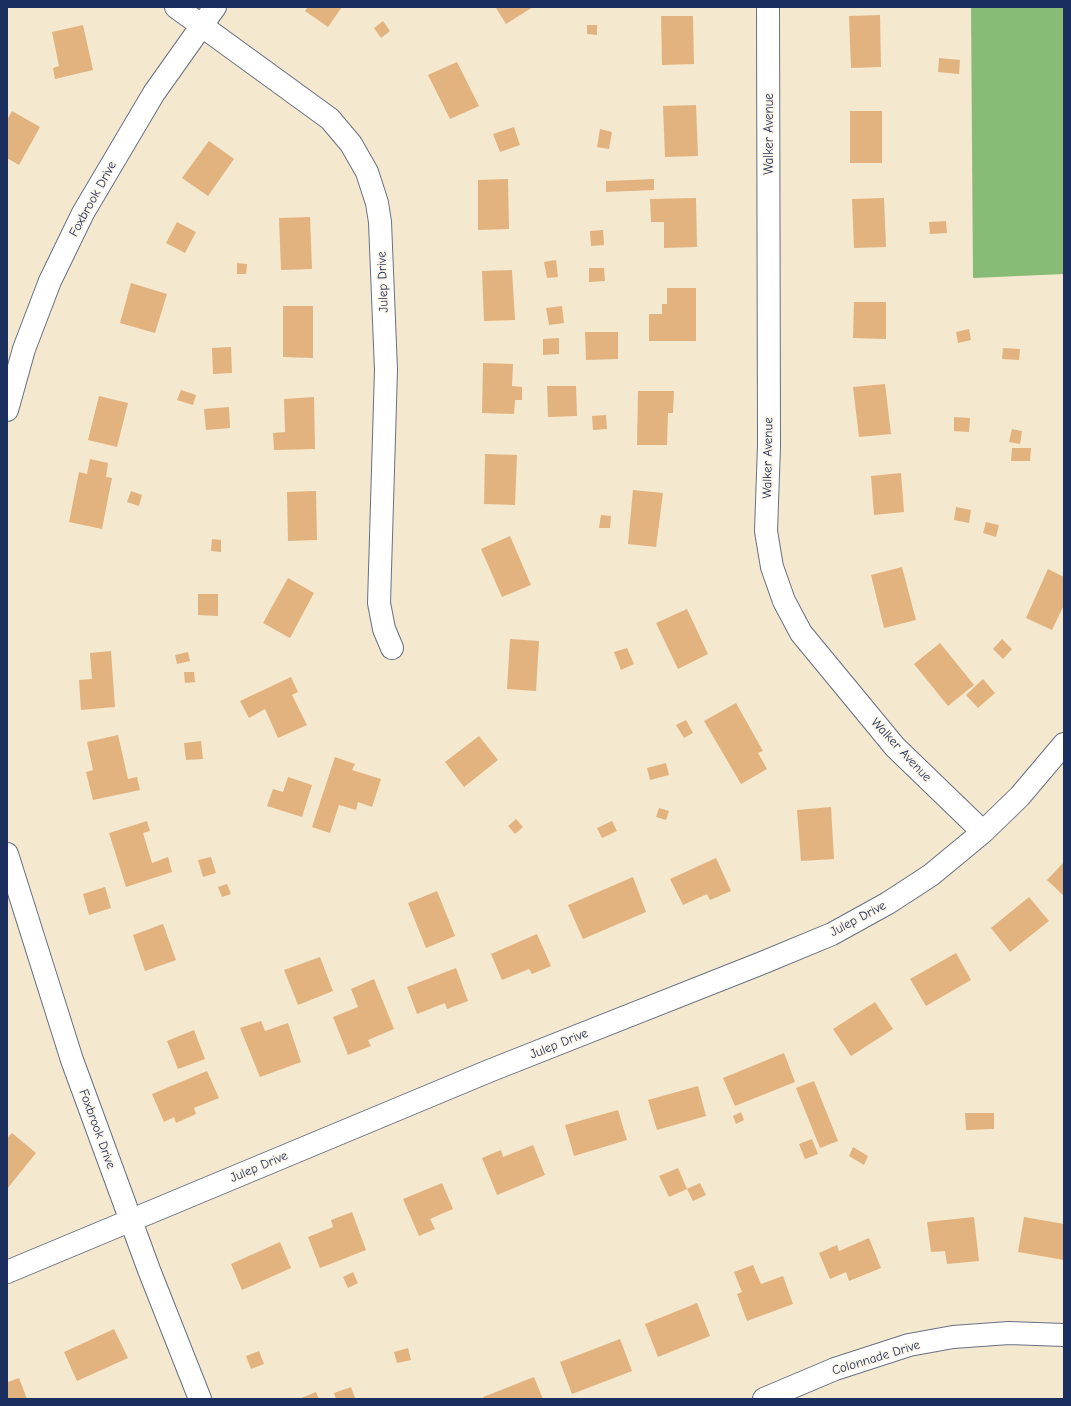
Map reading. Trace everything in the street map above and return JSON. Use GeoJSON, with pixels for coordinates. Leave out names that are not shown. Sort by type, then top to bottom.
{"type":"FeatureCollection","features":[{"type":"Feature","properties":{"kind":"street","name":"Julep Drive"},"geometry":{"type":"LineString","coordinates":[[176,7],[330,119],[351,144],[367,172],[377,203],[380,222],[386,370],[379,603],[384,629],[392,648]]}},
{"type":"Feature","properties":{"kind":"street","name":"Foxbrook Drive"},"geometry":{"type":"LineString","coordinates":[[7,410],[24,349],[45,294],[83,213],[154,93],[215,7]]}},
{"type":"Feature","properties":{"kind":"street","name":"Walker Avenue"},"geometry":{"type":"LineString","coordinates":[[768,7],[769,446],[766,531],[772,567],[784,601],[801,633],[895,747],[983,832]]}},
{"type":"Feature","properties":{"kind":"street","name":"Julep Drive"},"geometry":{"type":"LineString","coordinates":[[7,1272],[489,1071],[832,934],[888,903],[931,876],[983,832],[1020,796],[1064,744]]}},
{"type":"Feature","properties":{"kind":"street","name":"Foxbrook Drive"},"geometry":{"type":"LineString","coordinates":[[7,854],[72,1060],[131,1221],[200,1399]]}},
{"type":"Feature","properties":{"kind":"street","name":"Colonnade Drive"},"geometry":{"type":"LineString","coordinates":[[764,1399],[836,1369],[909,1345],[953,1337],[1009,1333],[1064,1335]]}},
{"type":"Feature","properties":{"kind":"green space"},"geometry":{"type":"Polygon","coordinates":[[[971,7],[1064,7],[1064,274],[973,278],[971,7]]]}},
{"type":"Feature","properties":{"kind":"building"},"geometry":{"type":"Polygon","coordinates":[[[308,7],[342,7],[328,27],[305,11],[308,7]]]}},
{"type":"Feature","properties":{"kind":"building"},"geometry":{"type":"Polygon","coordinates":[[[533,7],[506,24],[496,8],[533,7]]]}},
{"type":"Feature","properties":{"kind":"building"},"geometry":{"type":"Polygon","coordinates":[[[880,15],[881,67],[851,68],[849,16],[880,15]]]}},
{"type":"Feature","properties":{"kind":"building"},"geometry":{"type":"Polygon","coordinates":[[[661,16],[693,16],[694,64],[662,65],[661,16]]]}},
{"type":"Feature","properties":{"kind":"building"},"geometry":{"type":"Polygon","coordinates":[[[383,21],[390,31],[381,38],[374,28],[383,21]]]}},
{"type":"Feature","properties":{"kind":"building"},"geometry":{"type":"Polygon","coordinates":[[[83,25],[93,70],[55,79],[53,68],[59,66],[52,32],[83,25]]]}},
{"type":"Feature","properties":{"kind":"building"},"geometry":{"type":"Polygon","coordinates":[[[587,25],[597,25],[597,35],[587,34],[587,25]]]}},
{"type":"Feature","properties":{"kind":"building"},"geometry":{"type":"Polygon","coordinates":[[[939,58],[960,60],[959,74],[938,72],[939,58]]]}},
{"type":"Feature","properties":{"kind":"building"},"geometry":{"type":"Polygon","coordinates":[[[457,62],[479,106],[450,119],[428,75],[457,62]]]}},
{"type":"Feature","properties":{"kind":"building"},"geometry":{"type":"Polygon","coordinates":[[[696,105],[698,156],[665,157],[663,106],[696,105]]]}},
{"type":"Feature","properties":{"kind":"building"},"geometry":{"type":"Polygon","coordinates":[[[12,111],[40,127],[19,165],[7,158],[7,120],[12,111]]]}},
{"type":"Feature","properties":{"kind":"building"},"geometry":{"type":"Polygon","coordinates":[[[850,111],[882,111],[882,163],[850,163],[850,111]]]}},
{"type":"Feature","properties":{"kind":"building"},"geometry":{"type":"Polygon","coordinates":[[[514,127],[520,145],[500,152],[493,134],[514,127]]]}},
{"type":"Feature","properties":{"kind":"building"},"geometry":{"type":"Polygon","coordinates":[[[600,129],[612,132],[609,149],[597,147],[600,129]]]}},
{"type":"Feature","properties":{"kind":"building"},"geometry":{"type":"Polygon","coordinates":[[[209,141],[234,159],[208,196],[182,178],[209,141]]]}},
{"type":"Feature","properties":{"kind":"building"},"geometry":{"type":"Polygon","coordinates":[[[508,179],[509,229],[478,230],[478,180],[508,179]]]}},
{"type":"Feature","properties":{"kind":"building"},"geometry":{"type":"Polygon","coordinates":[[[654,179],[654,190],[606,192],[606,181],[654,179]]]}},
{"type":"Feature","properties":{"kind":"building"},"geometry":{"type":"Polygon","coordinates":[[[696,198],[697,247],[664,248],[664,222],[651,222],[650,199],[696,198]]]}},
{"type":"Feature","properties":{"kind":"building"},"geometry":{"type":"Polygon","coordinates":[[[884,198],[886,247],[854,248],[852,199],[884,198]]]}},
{"type":"Feature","properties":{"kind":"building"},"geometry":{"type":"Polygon","coordinates":[[[310,217],[312,269],[281,270],[279,218],[310,217]]]}},
{"type":"Feature","properties":{"kind":"building"},"geometry":{"type":"Polygon","coordinates":[[[946,221],[947,233],[930,234],[929,222],[946,221]]]}},
{"type":"Feature","properties":{"kind":"building"},"geometry":{"type":"Polygon","coordinates":[[[177,222],[196,232],[185,253],[166,243],[177,222]]]}},
{"type":"Feature","properties":{"kind":"building"},"geometry":{"type":"Polygon","coordinates":[[[603,230],[604,245],[591,246],[590,231],[603,230]]]}},
{"type":"Feature","properties":{"kind":"building"},"geometry":{"type":"Polygon","coordinates":[[[556,260],[558,277],[547,278],[544,262],[556,260]]]}},
{"type":"Feature","properties":{"kind":"building"},"geometry":{"type":"Polygon","coordinates":[[[237,263],[247,264],[246,274],[237,274],[237,263]]]}},
{"type":"Feature","properties":{"kind":"building"},"geometry":{"type":"Polygon","coordinates":[[[589,268],[604,268],[605,281],[589,282],[589,268]]]}},
{"type":"Feature","properties":{"kind":"building"},"geometry":{"type":"Polygon","coordinates":[[[512,270],[515,320],[484,321],[482,271],[512,270]]]}},
{"type":"Feature","properties":{"kind":"building"},"geometry":{"type":"Polygon","coordinates":[[[131,283],[167,294],[155,333],[120,323],[131,283]]]}},
{"type":"Feature","properties":{"kind":"building"},"geometry":{"type":"Polygon","coordinates":[[[667,288],[696,288],[696,341],[649,341],[649,314],[662,314],[662,304],[667,304],[667,288]]]}},
{"type":"Feature","properties":{"kind":"building"},"geometry":{"type":"Polygon","coordinates":[[[854,302],[886,302],[886,339],[853,338],[854,302]]]}},
{"type":"Feature","properties":{"kind":"building"},"geometry":{"type":"Polygon","coordinates":[[[283,306],[313,306],[313,358],[283,357],[283,306]]]}},
{"type":"Feature","properties":{"kind":"building"},"geometry":{"type":"Polygon","coordinates":[[[562,306],[564,323],[549,325],[546,308],[562,306]]]}},
{"type":"Feature","properties":{"kind":"building"},"geometry":{"type":"Polygon","coordinates":[[[969,329],[971,340],[958,343],[956,332],[969,329]]]}},
{"type":"Feature","properties":{"kind":"building"},"geometry":{"type":"Polygon","coordinates":[[[585,332],[618,332],[618,359],[586,360],[585,332]]]}},
{"type":"Feature","properties":{"kind":"building"},"geometry":{"type":"Polygon","coordinates":[[[559,338],[559,354],[543,355],[543,339],[559,338]]]}},
{"type":"Feature","properties":{"kind":"building"},"geometry":{"type":"Polygon","coordinates":[[[231,347],[232,373],[213,374],[212,348],[231,347]]]}},
{"type":"Feature","properties":{"kind":"building"},"geometry":{"type":"Polygon","coordinates":[[[1003,348],[1020,349],[1019,360],[1002,359],[1003,348]]]}},
{"type":"Feature","properties":{"kind":"building"},"geometry":{"type":"Polygon","coordinates":[[[483,363],[513,364],[512,386],[522,387],[522,400],[515,400],[514,414],[482,413],[483,363]]]}},
{"type":"Feature","properties":{"kind":"building"},"geometry":{"type":"Polygon","coordinates":[[[885,384],[891,434],[859,437],[853,387],[885,384]]]}},
{"type":"Feature","properties":{"kind":"building"},"geometry":{"type":"Polygon","coordinates":[[[547,386],[576,386],[577,416],[548,417],[547,386]]]}},
{"type":"Feature","properties":{"kind":"building"},"geometry":{"type":"Polygon","coordinates":[[[181,390],[196,395],[193,405],[177,400],[181,390]]]}},
{"type":"Feature","properties":{"kind":"building"},"geometry":{"type":"Polygon","coordinates":[[[638,391],[674,391],[673,413],[668,413],[667,445],[637,445],[638,391]]]}},
{"type":"Feature","properties":{"kind":"building"},"geometry":{"type":"Polygon","coordinates":[[[99,396],[128,403],[117,447],[88,440],[99,396]]]}},
{"type":"Feature","properties":{"kind":"building"},"geometry":{"type":"Polygon","coordinates":[[[314,397],[315,449],[274,450],[273,433],[285,432],[284,399],[314,397]]]}},
{"type":"Feature","properties":{"kind":"building"},"geometry":{"type":"Polygon","coordinates":[[[229,407],[230,428],[206,430],[204,409],[229,407]]]}},
{"type":"Feature","properties":{"kind":"building"},"geometry":{"type":"Polygon","coordinates":[[[606,415],[607,429],[593,430],[592,416],[606,415]]]}},
{"type":"Feature","properties":{"kind":"building"},"geometry":{"type":"Polygon","coordinates":[[[954,417],[970,418],[969,432],[954,431],[954,417]]]}},
{"type":"Feature","properties":{"kind":"building"},"geometry":{"type":"Polygon","coordinates":[[[1012,429],[1022,431],[1020,444],[1009,442],[1012,429]]]}},
{"type":"Feature","properties":{"kind":"building"},"geometry":{"type":"Polygon","coordinates":[[[1012,448],[1031,448],[1030,461],[1011,461],[1012,448]]]}},
{"type":"Feature","properties":{"kind":"building"},"geometry":{"type":"Polygon","coordinates":[[[485,454],[517,455],[515,505],[484,504],[485,454]]]}},
{"type":"Feature","properties":{"kind":"building"},"geometry":{"type":"Polygon","coordinates":[[[90,459],[108,463],[106,477],[112,478],[102,529],[69,522],[79,472],[87,474],[90,459]]]}},
{"type":"Feature","properties":{"kind":"building"},"geometry":{"type":"Polygon","coordinates":[[[901,473],[904,512],[874,515],[871,476],[901,473]]]}},
{"type":"Feature","properties":{"kind":"building"},"geometry":{"type":"Polygon","coordinates":[[[633,490],[663,493],[656,547],[628,544],[633,490]]]}},
{"type":"Feature","properties":{"kind":"building"},"geometry":{"type":"Polygon","coordinates":[[[131,491],[142,495],[139,506],[127,502],[131,491]]]}},
{"type":"Feature","properties":{"kind":"building"},"geometry":{"type":"Polygon","coordinates":[[[316,491],[317,540],[288,541],[287,492],[316,491]]]}},
{"type":"Feature","properties":{"kind":"building"},"geometry":{"type":"Polygon","coordinates":[[[956,507],[971,510],[969,523],[954,520],[956,507]]]}},
{"type":"Feature","properties":{"kind":"building"},"geometry":{"type":"Polygon","coordinates":[[[601,515],[611,516],[610,528],[599,528],[601,515]]]}},
{"type":"Feature","properties":{"kind":"building"},"geometry":{"type":"Polygon","coordinates":[[[986,522],[999,525],[996,537],[983,533],[986,522]]]}},
{"type":"Feature","properties":{"kind":"building"},"geometry":{"type":"Polygon","coordinates":[[[510,536],[531,585],[502,597],[481,549],[510,536]]]}},
{"type":"Feature","properties":{"kind":"building"},"geometry":{"type":"Polygon","coordinates":[[[212,539],[221,540],[221,552],[211,551],[212,539]]]}},
{"type":"Feature","properties":{"kind":"building"},"geometry":{"type":"Polygon","coordinates":[[[902,567],[916,620],[884,628],[871,575],[902,567]]]}},
{"type":"Feature","properties":{"kind":"building"},"geometry":{"type":"Polygon","coordinates":[[[1048,569],[1064,577],[1064,605],[1052,630],[1026,618],[1048,569]]]}},
{"type":"Feature","properties":{"kind":"building"},"geometry":{"type":"Polygon","coordinates":[[[288,578],[314,593],[290,638],[263,623],[288,578]]]}},
{"type":"Feature","properties":{"kind":"building"},"geometry":{"type":"Polygon","coordinates":[[[198,594],[218,594],[218,616],[198,615],[198,594]]]}},
{"type":"Feature","properties":{"kind":"building"},"geometry":{"type":"Polygon","coordinates":[[[687,609],[708,654],[678,669],[656,623],[687,609]]]}},
{"type":"Feature","properties":{"kind":"building"},"geometry":{"type":"Polygon","coordinates":[[[510,639],[539,641],[536,691],[507,689],[510,639]]]}},
{"type":"Feature","properties":{"kind":"building"},"geometry":{"type":"Polygon","coordinates":[[[1002,639],[1012,649],[1003,659],[993,649],[1002,639]]]}},
{"type":"Feature","properties":{"kind":"building"},"geometry":{"type":"Polygon","coordinates":[[[940,643],[974,685],[948,706],[914,664],[940,643]]]}},
{"type":"Feature","properties":{"kind":"building"},"geometry":{"type":"Polygon","coordinates":[[[627,648],[634,664],[621,670],[614,652],[627,648]]]}},
{"type":"Feature","properties":{"kind":"building"},"geometry":{"type":"Polygon","coordinates":[[[111,651],[115,707],[81,710],[79,680],[92,679],[90,653],[111,651]]]}},
{"type":"Feature","properties":{"kind":"building"},"geometry":{"type":"Polygon","coordinates":[[[188,652],[190,661],[177,664],[175,655],[188,652]]]}},
{"type":"Feature","properties":{"kind":"building"},"geometry":{"type":"Polygon","coordinates":[[[184,672],[194,672],[195,682],[185,683],[184,672]]]}},
{"type":"Feature","properties":{"kind":"building"},"geometry":{"type":"Polygon","coordinates":[[[291,677],[298,692],[292,695],[307,725],[278,738],[265,709],[249,718],[240,701],[291,677]]]}},
{"type":"Feature","properties":{"kind":"building"},"geometry":{"type":"Polygon","coordinates":[[[983,679],[995,693],[978,708],[966,695],[983,679]]]}},
{"type":"Feature","properties":{"kind":"building"},"geometry":{"type":"Polygon","coordinates":[[[736,703],[763,751],[758,753],[767,769],[741,784],[704,721],[736,703]]]}},
{"type":"Feature","properties":{"kind":"building"},"geometry":{"type":"Polygon","coordinates":[[[686,720],[693,733],[684,738],[676,725],[686,720]]]}},
{"type":"Feature","properties":{"kind":"building"},"geometry":{"type":"Polygon","coordinates":[[[118,735],[128,779],[137,777],[140,790],[93,800],[86,772],[93,770],[87,742],[118,735]]]}},
{"type":"Feature","properties":{"kind":"building"},"geometry":{"type":"Polygon","coordinates":[[[479,736],[498,760],[464,787],[445,762],[479,736]]]}},
{"type":"Feature","properties":{"kind":"building"},"geometry":{"type":"Polygon","coordinates":[[[201,741],[203,759],[186,760],[184,743],[201,741]]]}},
{"type":"Feature","properties":{"kind":"building"},"geometry":{"type":"Polygon","coordinates":[[[335,757],[355,764],[352,770],[381,779],[372,807],[358,802],[356,810],[339,805],[330,833],[312,827],[335,757]]]}},
{"type":"Feature","properties":{"kind":"building"},"geometry":{"type":"Polygon","coordinates":[[[666,763],[669,775],[650,780],[647,768],[666,763]]]}},
{"type":"Feature","properties":{"kind":"building"},"geometry":{"type":"Polygon","coordinates":[[[288,777],[312,785],[302,817],[267,806],[273,789],[283,792],[288,777]]]}},
{"type":"Feature","properties":{"kind":"building"},"geometry":{"type":"Polygon","coordinates":[[[831,807],[834,859],[801,861],[797,810],[831,807]]]}},
{"type":"Feature","properties":{"kind":"building"},"geometry":{"type":"Polygon","coordinates":[[[659,808],[669,811],[666,820],[656,817],[659,808]]]}},
{"type":"Feature","properties":{"kind":"building"},"geometry":{"type":"Polygon","coordinates":[[[516,819],[523,827],[515,834],[508,826],[516,819]]]}},
{"type":"Feature","properties":{"kind":"building"},"geometry":{"type":"Polygon","coordinates":[[[147,821],[150,831],[143,833],[152,863],[168,857],[172,872],[126,887],[109,833],[147,821]]]}},
{"type":"Feature","properties":{"kind":"building"},"geometry":{"type":"Polygon","coordinates":[[[612,821],[617,831],[602,838],[597,828],[612,821]]]}},
{"type":"Feature","properties":{"kind":"building"},"geometry":{"type":"Polygon","coordinates":[[[211,857],[216,873],[203,877],[198,860],[211,857]]]}},
{"type":"Feature","properties":{"kind":"building"},"geometry":{"type":"Polygon","coordinates":[[[716,858],[731,891],[710,900],[707,894],[683,905],[670,879],[716,858]]]}},
{"type":"Feature","properties":{"kind":"building"},"geometry":{"type":"Polygon","coordinates":[[[1064,862],[1064,896],[1047,880],[1064,862]]]}},
{"type":"Feature","properties":{"kind":"building"},"geometry":{"type":"Polygon","coordinates":[[[633,877],[646,912],[583,939],[568,905],[633,877]]]}},
{"type":"Feature","properties":{"kind":"building"},"geometry":{"type":"Polygon","coordinates":[[[227,884],[231,894],[222,897],[218,887],[227,884]]]}},
{"type":"Feature","properties":{"kind":"building"},"geometry":{"type":"Polygon","coordinates":[[[105,887],[111,908],[89,915],[83,894],[105,887]]]}},
{"type":"Feature","properties":{"kind":"building"},"geometry":{"type":"Polygon","coordinates":[[[437,891],[455,936],[426,948],[408,903],[437,891]]]}},
{"type":"Feature","properties":{"kind":"building"},"geometry":{"type":"Polygon","coordinates":[[[1029,897],[1049,921],[1010,952],[991,928],[1029,897]]]}},
{"type":"Feature","properties":{"kind":"building"},"geometry":{"type":"Polygon","coordinates":[[[163,924],[176,960],[145,971],[133,935],[163,924]]]}},
{"type":"Feature","properties":{"kind":"building"},"geometry":{"type":"Polygon","coordinates":[[[537,934],[551,966],[532,974],[529,969],[502,980],[491,954],[537,934]]]}},
{"type":"Feature","properties":{"kind":"building"},"geometry":{"type":"Polygon","coordinates":[[[956,953],[971,980],[926,1006],[910,979],[956,953]]]}},
{"type":"Feature","properties":{"kind":"building"},"geometry":{"type":"Polygon","coordinates":[[[320,957],[333,991],[298,1005],[284,970],[320,957]]]}},
{"type":"Feature","properties":{"kind":"building"},"geometry":{"type":"Polygon","coordinates":[[[456,968],[468,1001],[447,1009],[445,1003],[417,1014],[407,987],[456,968]]]}},
{"type":"Feature","properties":{"kind":"building"},"geometry":{"type":"Polygon","coordinates":[[[374,979],[394,1029],[368,1040],[371,1046],[348,1055],[333,1017],[358,1007],[351,989],[374,979]]]}},
{"type":"Feature","properties":{"kind":"building"},"geometry":{"type":"Polygon","coordinates":[[[875,1002],[893,1029],[851,1056],[833,1029],[875,1002]]]}},
{"type":"Feature","properties":{"kind":"building"},"geometry":{"type":"Polygon","coordinates":[[[261,1021],[265,1031],[288,1023],[301,1062],[260,1077],[240,1028],[261,1021]]]}},
{"type":"Feature","properties":{"kind":"building"},"geometry":{"type":"Polygon","coordinates":[[[194,1030],[205,1059],[178,1069],[167,1041],[194,1030]]]}},
{"type":"Feature","properties":{"kind":"building"},"geometry":{"type":"Polygon","coordinates":[[[784,1053],[795,1082],[735,1106],[723,1078],[784,1053]]]}},
{"type":"Feature","properties":{"kind":"building"},"geometry":{"type":"Polygon","coordinates":[[[207,1071],[219,1098],[194,1108],[196,1114],[176,1123],[174,1117],[164,1122],[152,1094],[207,1071]]]}},
{"type":"Feature","properties":{"kind":"building"},"geometry":{"type":"Polygon","coordinates":[[[814,1081],[838,1141],[820,1148],[796,1088],[814,1081]]]}},
{"type":"Feature","properties":{"kind":"building"},"geometry":{"type":"Polygon","coordinates":[[[698,1086],[706,1116],[657,1130],[648,1100],[698,1086]]]}},
{"type":"Feature","properties":{"kind":"building"},"geometry":{"type":"Polygon","coordinates":[[[618,1110],[627,1140],[574,1156],[565,1125],[618,1110]]]}},
{"type":"Feature","properties":{"kind":"building"},"geometry":{"type":"Polygon","coordinates":[[[741,1112],[744,1120],[736,1124],[733,1116],[741,1112]]]}},
{"type":"Feature","properties":{"kind":"building"},"geometry":{"type":"Polygon","coordinates":[[[965,1113],[994,1113],[994,1129],[966,1130],[965,1113]]]}},
{"type":"Feature","properties":{"kind":"building"},"geometry":{"type":"Polygon","coordinates":[[[12,1133],[36,1153],[7,1189],[7,1138],[12,1133]]]}},
{"type":"Feature","properties":{"kind":"building"},"geometry":{"type":"Polygon","coordinates":[[[812,1139],[818,1154],[805,1159],[799,1144],[812,1139]]]}},
{"type":"Feature","properties":{"kind":"building"},"geometry":{"type":"Polygon","coordinates":[[[533,1145],[545,1175],[497,1195],[482,1158],[501,1150],[503,1157],[533,1145]]]}},
{"type":"Feature","properties":{"kind":"building"},"geometry":{"type":"Polygon","coordinates":[[[853,1147],[868,1156],[864,1165],[849,1156],[853,1147]]]}},
{"type":"Feature","properties":{"kind":"building"},"geometry":{"type":"Polygon","coordinates":[[[678,1168],[687,1189],[669,1197],[659,1176],[678,1168]]]}},
{"type":"Feature","properties":{"kind":"building"},"geometry":{"type":"Polygon","coordinates":[[[442,1183],[453,1209],[430,1219],[435,1229],[419,1236],[403,1199],[442,1183]]]}},
{"type":"Feature","properties":{"kind":"building"},"geometry":{"type":"Polygon","coordinates":[[[700,1183],[706,1195],[693,1201],[687,1189],[700,1183]]]}},
{"type":"Feature","properties":{"kind":"building"},"geometry":{"type":"Polygon","coordinates":[[[352,1212],[366,1250],[320,1268],[308,1237],[333,1227],[331,1220],[352,1212]]]}},
{"type":"Feature","properties":{"kind":"building"},"geometry":{"type":"Polygon","coordinates":[[[974,1217],[979,1261],[947,1264],[945,1251],[931,1252],[927,1222],[974,1217]]]}},
{"type":"Feature","properties":{"kind":"building"},"geometry":{"type":"Polygon","coordinates":[[[1024,1217],[1064,1224],[1064,1260],[1018,1252],[1024,1217]]]}},
{"type":"Feature","properties":{"kind":"building"},"geometry":{"type":"Polygon","coordinates":[[[869,1238],[881,1268],[849,1281],[846,1272],[830,1279],[819,1253],[837,1245],[839,1251],[869,1238]]]}},
{"type":"Feature","properties":{"kind":"building"},"geometry":{"type":"Polygon","coordinates":[[[280,1242],[291,1268],[242,1290],[231,1264],[280,1242]]]}},
{"type":"Feature","properties":{"kind":"building"},"geometry":{"type":"Polygon","coordinates":[[[753,1265],[761,1284],[783,1276],[793,1304],[747,1321],[737,1294],[742,1292],[734,1272],[753,1265]]]}},
{"type":"Feature","properties":{"kind":"building"},"geometry":{"type":"Polygon","coordinates":[[[353,1272],[358,1283],[348,1288],[343,1277],[353,1272]]]}},
{"type":"Feature","properties":{"kind":"building"},"geometry":{"type":"Polygon","coordinates":[[[697,1303],[710,1336],[658,1357],[645,1324],[697,1303]]]}},
{"type":"Feature","properties":{"kind":"building"},"geometry":{"type":"Polygon","coordinates":[[[114,1329],[128,1358],[77,1381],[64,1352],[114,1329]]]}},
{"type":"Feature","properties":{"kind":"building"},"geometry":{"type":"Polygon","coordinates":[[[620,1339],[632,1371],[572,1394],[560,1362],[620,1339]]]}},
{"type":"Feature","properties":{"kind":"building"},"geometry":{"type":"Polygon","coordinates":[[[408,1348],[411,1360],[397,1363],[394,1352],[408,1348]]]}},
{"type":"Feature","properties":{"kind":"building"},"geometry":{"type":"Polygon","coordinates":[[[259,1351],[264,1364],[251,1369],[246,1356],[259,1351]]]}},
{"type":"Feature","properties":{"kind":"building"},"geometry":{"type":"Polygon","coordinates":[[[534,1377],[543,1399],[484,1399],[483,1397],[534,1377]]]}},
{"type":"Feature","properties":{"kind":"building"},"geometry":{"type":"Polygon","coordinates":[[[19,1378],[27,1399],[7,1399],[7,1379],[8,1382],[19,1378]]]}},
{"type":"Feature","properties":{"kind":"building"},"geometry":{"type":"Polygon","coordinates":[[[351,1387],[355,1398],[336,1399],[334,1393],[351,1387]]]}},
{"type":"Feature","properties":{"kind":"building"},"geometry":{"type":"Polygon","coordinates":[[[316,1392],[319,1399],[299,1399],[316,1392]]]}}]}
